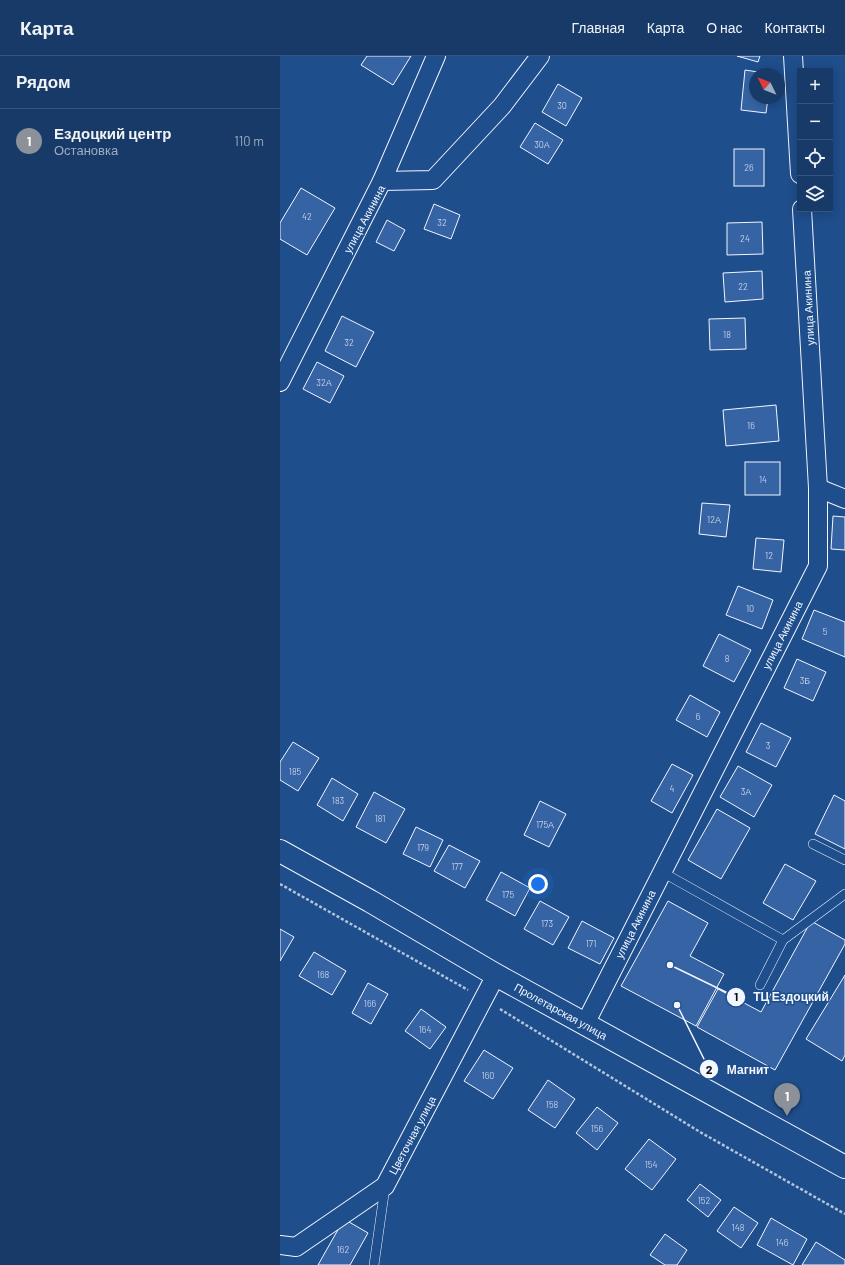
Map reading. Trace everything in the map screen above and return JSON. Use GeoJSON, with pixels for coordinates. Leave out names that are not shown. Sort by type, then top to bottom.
{"type":"FeatureCollection","features":[{"type":"Feature","properties":{"kind":"main road","name":"Пролетарская улица"},"geometry":{"type":"LineString","coordinates":[[280,850],[496,975],[845,1167]]}},
{"type":"Feature","properties":{"kind":"street"},"geometry":{"type":"LineString","coordinates":[[382,181],[436,56]]}},
{"type":"Feature","properties":{"kind":"street","name":"улица Акинина"},"geometry":{"type":"LineString","coordinates":[[280,382],[382,181],[433,180],[502,106],[540,56]]}},
{"type":"Feature","properties":{"kind":"street"},"geometry":{"type":"LineString","coordinates":[[793,56],[798,140]]}},
{"type":"Feature","properties":{"kind":"street","name":"улица Акинина"},"geometry":{"type":"LineString","coordinates":[[585,1024],[818,566],[818,488],[802,212]]}},
{"type":"Feature","properties":{"kind":"street"},"geometry":{"type":"LineString","coordinates":[[818,488],[845,499]]}},
{"type":"Feature","properties":{"kind":"street","name":"Цветочная улица"},"geometry":{"type":"LineString","coordinates":[[280,1245],[296,1246],[385,1186],[496,975]]}},
{"type":"Feature","properties":{"kind":"lane"},"geometry":{"type":"LineString","coordinates":[[813,844],[845,860]]}},
{"type":"Feature","properties":{"kind":"lane"},"geometry":{"type":"LineString","coordinates":[[662,872],[784,940]]}},
{"type":"Feature","properties":{"kind":"lane"},"geometry":{"type":"LineString","coordinates":[[760,985],[784,940],[845,894]]}},
{"type":"Feature","properties":{"kind":"lane"},"geometry":{"type":"LineString","coordinates":[[374,1265],[385,1186]]}},
{"type":"Feature","properties":{"kind":"path"},"geometry":{"type":"LineString","coordinates":[[280,884],[483,999],[700,1132],[845,1214]]}},
{"type":"Feature","properties":{"kind":"building"},"geometry":{"type":"Polygon","coordinates":[[[367,56],[411,56],[393,85],[361,65],[367,56]]]}},
{"type":"Feature","properties":{"kind":"building"},"geometry":{"type":"Polygon","coordinates":[[[737,56],[760,56],[758,62],[737,56]]]}},
{"type":"Feature","properties":{"kind":"building"},"geometry":{"type":"Polygon","coordinates":[[[745,70],[749,71],[749,104],[767,104],[766,113],[741,110],[745,70]]]}},
{"type":"Feature","properties":{"kind":"building"},"geometry":{"type":"Polygon","coordinates":[[[558,84],[582,98],[566,126],[542,112],[558,84]]]}},
{"type":"Feature","properties":{"kind":"building"},"geometry":{"type":"Polygon","coordinates":[[[535,123],[563,140],[548,164],[520,147],[535,123]]]}},
{"type":"Feature","properties":{"kind":"building"},"geometry":{"type":"Polygon","coordinates":[[[734,149],[764,149],[764,186],[734,186],[734,149]]]}},
{"type":"Feature","properties":{"kind":"building"},"geometry":{"type":"Polygon","coordinates":[[[301,188],[335,208],[307,255],[280,239],[280,223],[301,188]]]}},
{"type":"Feature","properties":{"kind":"building"},"geometry":{"type":"Polygon","coordinates":[[[434,204],[460,215],[451,239],[424,229],[434,204]]]}},
{"type":"Feature","properties":{"kind":"building"},"geometry":{"type":"Polygon","coordinates":[[[387,220],[405,230],[394,251],[376,242],[387,220]]]}},
{"type":"Feature","properties":{"kind":"building"},"geometry":{"type":"Polygon","coordinates":[[[762,222],[763,254],[727,255],[727,223],[762,222]]]}},
{"type":"Feature","properties":{"kind":"building"},"geometry":{"type":"Polygon","coordinates":[[[762,271],[763,299],[725,302],[723,273],[762,271]]]}},
{"type":"Feature","properties":{"kind":"building"},"geometry":{"type":"Polygon","coordinates":[[[342,316],[374,332],[356,367],[325,351],[342,316]]]}},
{"type":"Feature","properties":{"kind":"building"},"geometry":{"type":"Polygon","coordinates":[[[745,318],[746,349],[710,350],[709,319],[745,318]]]}},
{"type":"Feature","properties":{"kind":"building"},"geometry":{"type":"Polygon","coordinates":[[[317,362],[344,376],[330,403],[303,389],[317,362]]]}},
{"type":"Feature","properties":{"kind":"building"},"geometry":{"type":"Polygon","coordinates":[[[776,405],[779,441],[726,446],[723,410],[776,405]]]}},
{"type":"Feature","properties":{"kind":"building"},"geometry":{"type":"Polygon","coordinates":[[[745,462],[780,462],[780,495],[745,495],[745,462]]]}},
{"type":"Feature","properties":{"kind":"building"},"geometry":{"type":"Polygon","coordinates":[[[702,503],[730,505],[726,537],[699,534],[702,503]]]}},
{"type":"Feature","properties":{"kind":"building"},"geometry":{"type":"Polygon","coordinates":[[[833,516],[845,517],[845,550],[831,549],[833,516]]]}},
{"type":"Feature","properties":{"kind":"building"},"geometry":{"type":"Polygon","coordinates":[[[756,538],[784,540],[781,572],[753,569],[756,538]]]}},
{"type":"Feature","properties":{"kind":"building"},"geometry":{"type":"Polygon","coordinates":[[[738,586],[773,600],[762,629],[726,615],[738,586]]]}},
{"type":"Feature","properties":{"kind":"building"},"geometry":{"type":"Polygon","coordinates":[[[814,610],[845,622],[845,657],[802,639],[814,610]]]}},
{"type":"Feature","properties":{"kind":"building"},"geometry":{"type":"Polygon","coordinates":[[[719,634],[751,650],[734,682],[703,666],[719,634]]]}},
{"type":"Feature","properties":{"kind":"building"},"geometry":{"type":"Polygon","coordinates":[[[797,659],[826,672],[813,701],[784,688],[797,659]]]}},
{"type":"Feature","properties":{"kind":"building"},"geometry":{"type":"Polygon","coordinates":[[[690,695],[720,712],[707,737],[676,720],[690,695]]]}},
{"type":"Feature","properties":{"kind":"building"},"geometry":{"type":"Polygon","coordinates":[[[761,723],[791,738],[776,767],[746,752],[761,723]]]}},
{"type":"Feature","properties":{"kind":"building"},"geometry":{"type":"Polygon","coordinates":[[[293,742],[319,758],[298,791],[280,780],[280,762],[293,742]]]}},
{"type":"Feature","properties":{"kind":"building"},"geometry":{"type":"Polygon","coordinates":[[[672,764],[693,775],[672,813],[651,801],[672,764]]]}},
{"type":"Feature","properties":{"kind":"building"},"geometry":{"type":"Polygon","coordinates":[[[738,766],[772,785],[754,817],[720,797],[738,766]]]}},
{"type":"Feature","properties":{"kind":"building"},"geometry":{"type":"Polygon","coordinates":[[[332,778],[358,794],[343,821],[317,805],[332,778]]]}},
{"type":"Feature","properties":{"kind":"building"},"geometry":{"type":"Polygon","coordinates":[[[374,792],[405,809],[386,843],[356,827],[374,792]]]}},
{"type":"Feature","properties":{"kind":"building"},"geometry":{"type":"Polygon","coordinates":[[[834,795],[845,801],[845,849],[815,834],[834,795]]]}},
{"type":"Feature","properties":{"kind":"building"},"geometry":{"type":"Polygon","coordinates":[[[540,801],[566,814],[549,847],[524,835],[540,801]]]}},
{"type":"Feature","properties":{"kind":"building"},"geometry":{"type":"Polygon","coordinates":[[[717,809],[750,828],[721,879],[688,860],[717,809]]]}},
{"type":"Feature","properties":{"kind":"building"},"geometry":{"type":"Polygon","coordinates":[[[416,827],[443,840],[430,867],[403,854],[416,827]]]}},
{"type":"Feature","properties":{"kind":"building"},"geometry":{"type":"Polygon","coordinates":[[[449,845],[480,861],[465,888],[434,871],[449,845]]]}},
{"type":"Feature","properties":{"kind":"building"},"geometry":{"type":"Polygon","coordinates":[[[785,864],[816,881],[793,920],[763,903],[785,864]]]}},
{"type":"Feature","properties":{"kind":"building"},"geometry":{"type":"Polygon","coordinates":[[[501,872],[530,888],[515,916],[486,900],[501,872]]]}},
{"type":"Feature","properties":{"kind":"building"},"geometry":{"type":"Polygon","coordinates":[[[540,901],[569,917],[553,945],[524,929],[540,901]]]}},
{"type":"Feature","properties":{"kind":"building"},"geometry":{"type":"Polygon","coordinates":[[[668,901],[708,923],[690,956],[724,974],[696,1026],[621,986],[668,901]]]}},
{"type":"Feature","properties":{"kind":"building"},"geometry":{"type":"Polygon","coordinates":[[[582,921],[614,938],[600,964],[568,948],[582,921]]]}},
{"type":"Feature","properties":{"kind":"building"},"geometry":{"type":"Polygon","coordinates":[[[811,921],[845,940],[845,944],[775,1070],[697,1027],[718,989],[761,1012],[811,921]]]}},
{"type":"Feature","properties":{"kind":"building"},"geometry":{"type":"Polygon","coordinates":[[[280,929],[294,937],[280,961],[280,929]]]}},
{"type":"Feature","properties":{"kind":"building"},"geometry":{"type":"Polygon","coordinates":[[[314,952],[346,971],[332,995],[299,976],[314,952]]]}},
{"type":"Feature","properties":{"kind":"building"},"geometry":{"type":"Polygon","coordinates":[[[845,975],[845,1055],[842,1061],[806,1039],[845,975]]]}},
{"type":"Feature","properties":{"kind":"building"},"geometry":{"type":"Polygon","coordinates":[[[368,983],[388,994],[371,1024],[352,1013],[368,983]]]}},
{"type":"Feature","properties":{"kind":"building"},"geometry":{"type":"Polygon","coordinates":[[[421,1009],[446,1027],[430,1049],[405,1031],[421,1009]]]}},
{"type":"Feature","properties":{"kind":"building"},"geometry":{"type":"Polygon","coordinates":[[[484,1050],[513,1068],[493,1099],[464,1081],[484,1050]]]}},
{"type":"Feature","properties":{"kind":"building"},"geometry":{"type":"Polygon","coordinates":[[[548,1080],[575,1099],[555,1128],[528,1110],[548,1080]]]}},
{"type":"Feature","properties":{"kind":"building"},"geometry":{"type":"Polygon","coordinates":[[[597,1107],[618,1123],[597,1150],[576,1133],[597,1107]]]}},
{"type":"Feature","properties":{"kind":"building"},"geometry":{"type":"Polygon","coordinates":[[[649,1139],[676,1159],[652,1190],[625,1169],[649,1139]]]}},
{"type":"Feature","properties":{"kind":"building"},"geometry":{"type":"Polygon","coordinates":[[[700,1184],[721,1200],[708,1217],[687,1200],[700,1184]]]}},
{"type":"Feature","properties":{"kind":"building"},"geometry":{"type":"Polygon","coordinates":[[[734,1207],[758,1223],[741,1248],[717,1231],[734,1207]]]}},
{"type":"Feature","properties":{"kind":"building"},"geometry":{"type":"Polygon","coordinates":[[[771,1218],[807,1239],[793,1265],[757,1245],[771,1218]]]}},
{"type":"Feature","properties":{"kind":"building"},"geometry":{"type":"Polygon","coordinates":[[[344,1219],[368,1233],[350,1265],[318,1265],[344,1219]]]}},
{"type":"Feature","properties":{"kind":"building"},"geometry":{"type":"Polygon","coordinates":[[[665,1234],[687,1250],[677,1265],[665,1265],[650,1255],[665,1234]]]}},
{"type":"Feature","properties":{"kind":"building"},"geometry":{"type":"Polygon","coordinates":[[[816,1242],[845,1260],[845,1265],[802,1265],[816,1242]]]}},
{"type":"Feature","properties":{"kind":"place","name":"ТЦ Ездоцкий"},"geometry":{"type":"Point","coordinates":[670,965]}},
{"type":"Feature","properties":{"kind":"place","name":"Магнит"},"geometry":{"type":"Point","coordinates":[677,1005]}},
{"type":"Feature","properties":{"kind":"place","name":"Ездоцкий центр"},"geometry":{"type":"Point","coordinates":[787,1116]}}]}
